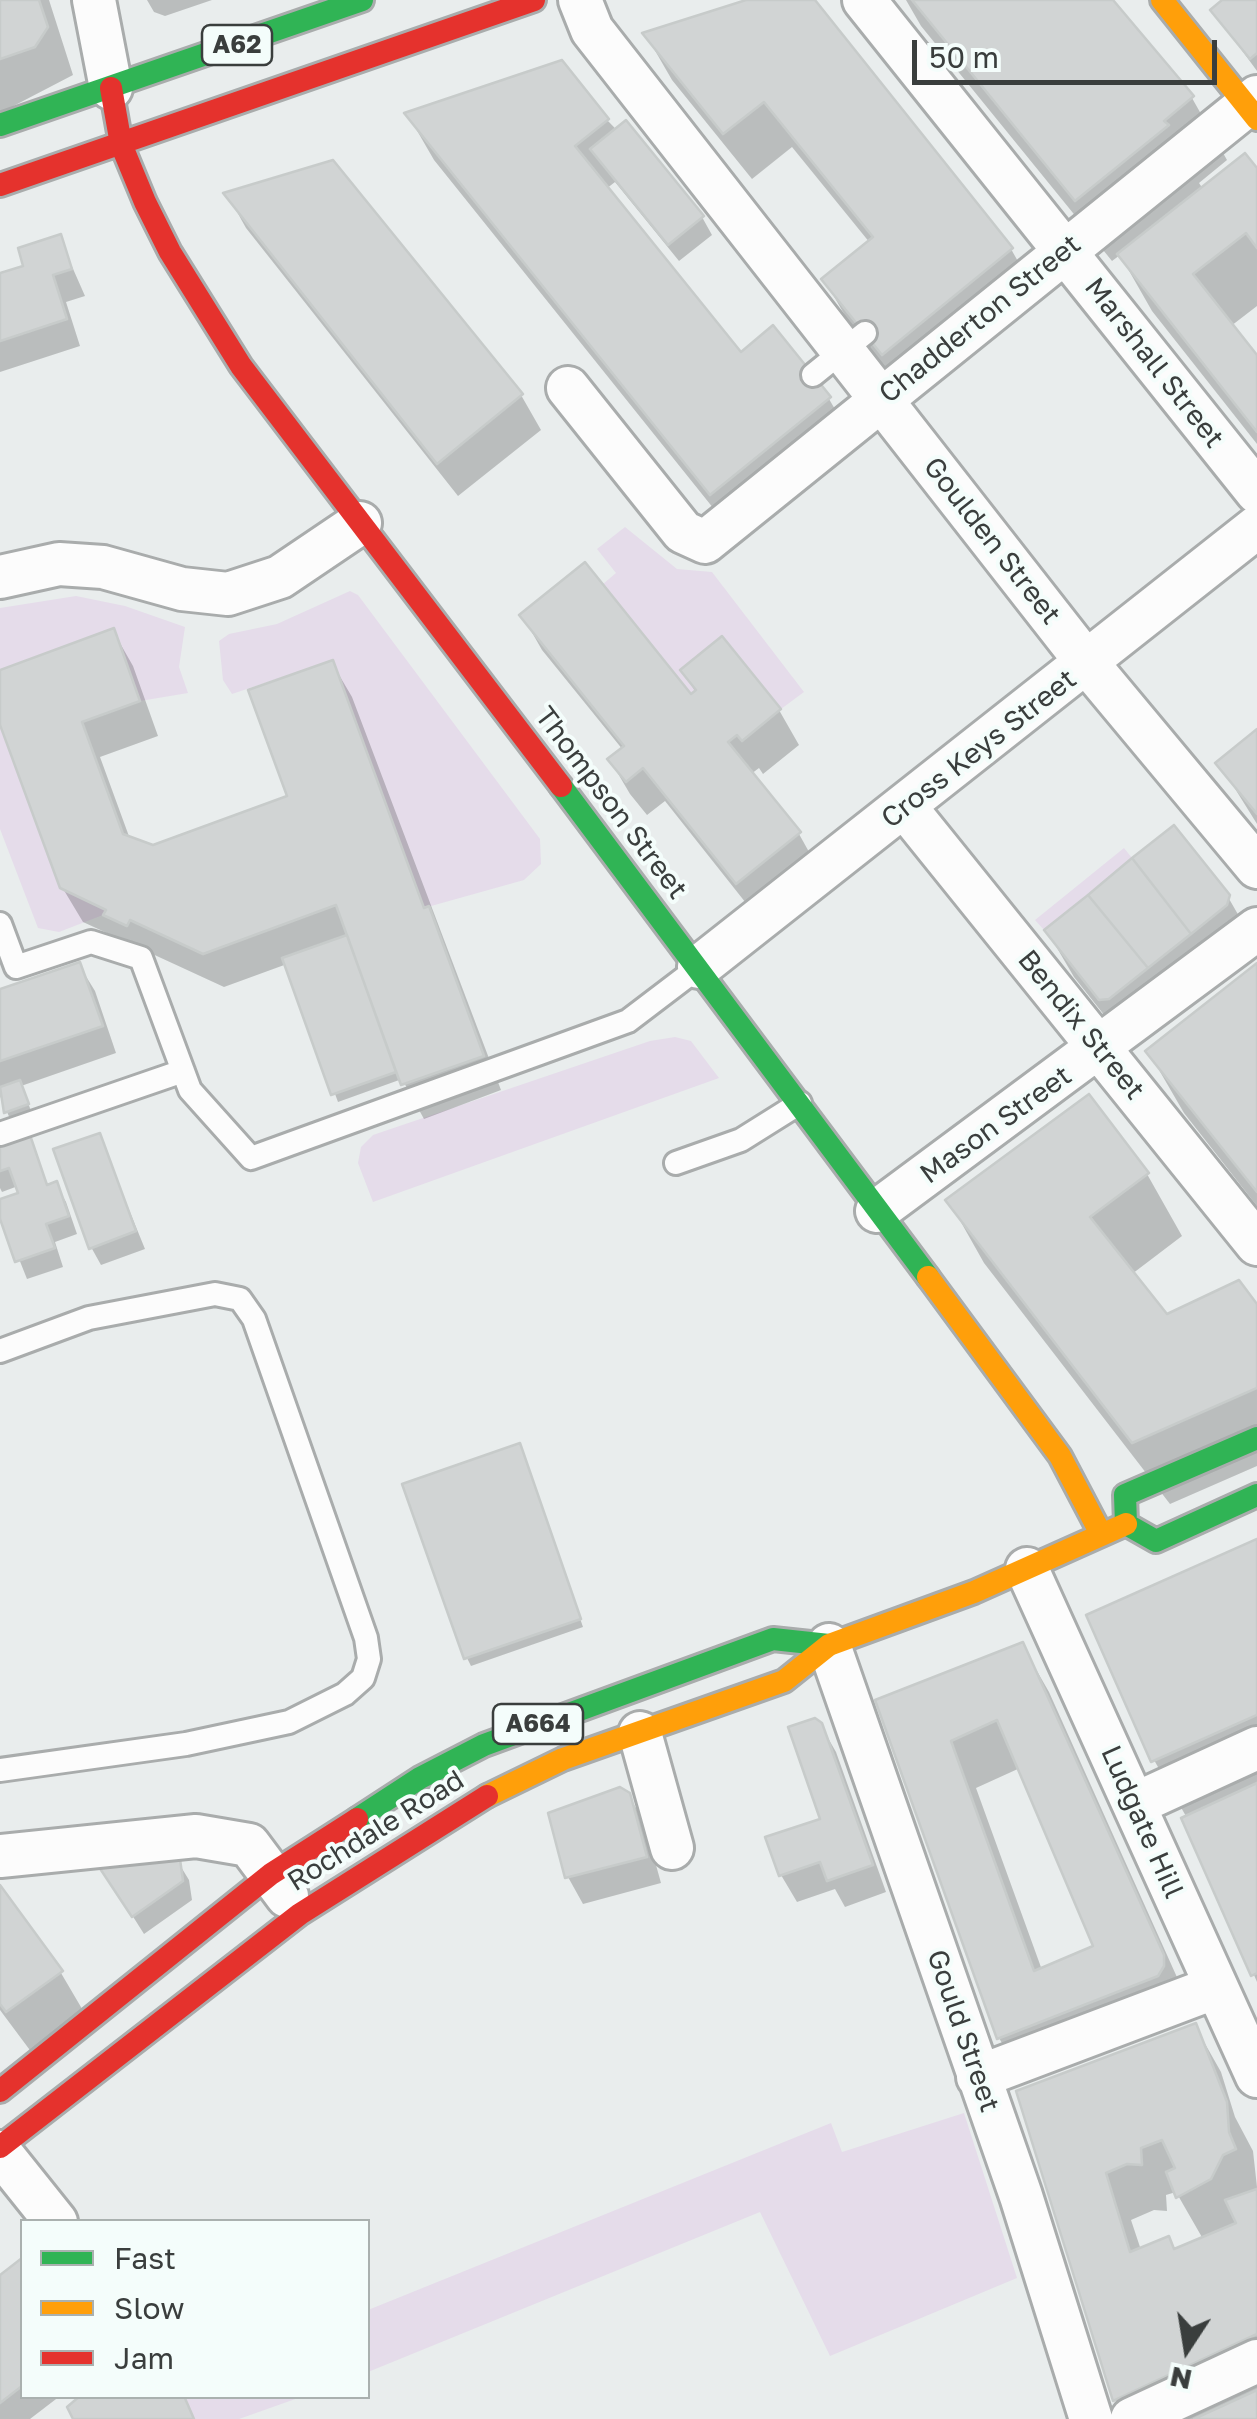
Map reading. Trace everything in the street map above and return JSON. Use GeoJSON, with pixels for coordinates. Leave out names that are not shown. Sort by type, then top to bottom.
{"type":"FeatureCollection","features":[{"type":"Feature","properties":{"kind":"main road","name":"A62"},"geometry":{"type":"LineString","coordinates":[[0,125],[362,0]]}},
{"type":"Feature","properties":{"kind":"main road","name":"A62"},"geometry":{"type":"LineString","coordinates":[[0,185],[534,0]]}},
{"type":"Feature","properties":{"kind":"main road"},"geometry":{"type":"LineString","coordinates":[[1162,0],[1253,107]]}},
{"type":"Feature","properties":{"kind":"main road","name":"Thompson Street"},"geometry":{"type":"LineString","coordinates":[[111,88],[122,144],[170,252],[240,366],[800,1103],[1060,1456],[1101,1534]]}},
{"type":"Feature","properties":{"kind":"main road"},"geometry":{"type":"LineString","coordinates":[[1257,1438],[1125,1495],[1126,1524],[1156,1541],[1257,1495]]}},
{"type":"Feature","properties":{"kind":"main road","name":"Rochdale Road"},"geometry":{"type":"LineString","coordinates":[[0,2150],[300,1914],[465,1808],[563,1759],[784,1681],[829,1645],[1027,1569],[1126,1524]]}},
{"type":"Feature","properties":{"kind":"main road","name":"Rochdale Road"},"geometry":{"type":"LineString","coordinates":[[0,2091],[271,1874],[420,1778],[484,1745],[773,1639],[829,1645]]}},
{"type":"Feature","properties":{"kind":"street"},"geometry":{"type":"LineString","coordinates":[[94,0],[111,88]]}},
{"type":"Feature","properties":{"kind":"street","name":"Goulden Street"},"geometry":{"type":"LineString","coordinates":[[580,0],[592,30],[840,353],[882,399],[1087,664],[1257,867]]}},
{"type":"Feature","properties":{"kind":"street","name":"Marshall Street"},"geometry":{"type":"LineString","coordinates":[[864,0],[1257,492]]}},
{"type":"Feature","properties":{"kind":"street","name":"Chadderton Street"},"geometry":{"type":"LineString","coordinates":[[568,388],[683,532],[705,542],[1064,250],[1253,107]]}},
{"type":"Feature","properties":{"kind":"street"},"geometry":{"type":"LineString","coordinates":[[0,577],[59,564],[103,567],[182,588],[228,594],[280,577],[360,523]]}},
{"type":"Feature","properties":{"kind":"street","name":"Cross Keys Street"},"geometry":{"type":"LineString","coordinates":[[698,967],[1257,528]]}},
{"type":"Feature","properties":{"kind":"street","name":"Bendix Street"},"geometry":{"type":"LineString","coordinates":[[905,808],[1257,1244]]}},
{"type":"Feature","properties":{"kind":"street","name":"Mason Street"},"geometry":{"type":"LineString","coordinates":[[877,1211],[1257,928]]}},
{"type":"Feature","properties":{"kind":"street","name":"Ludgate Hill"},"geometry":{"type":"LineString","coordinates":[[1027,1569],[1135,1804],[1235,2008],[1257,2076]]}},
{"type":"Feature","properties":{"kind":"street","name":"Gould Street"},"geometry":{"type":"LineString","coordinates":[[829,1645],[1091,2419]]}},
{"type":"Feature","properties":{"kind":"street"},"geometry":{"type":"LineString","coordinates":[[640,1732],[672,1848]]}},
{"type":"Feature","properties":{"kind":"street"},"geometry":{"type":"LineString","coordinates":[[1135,1804],[1257,1748]]}},
{"type":"Feature","properties":{"kind":"street"},"geometry":{"type":"LineString","coordinates":[[0,1856],[196,1836],[248,1845],[300,1914]]}},
{"type":"Feature","properties":{"kind":"street"},"geometry":{"type":"LineString","coordinates":[[978,2077],[1235,2008]]}},
{"type":"Feature","properties":{"kind":"street"},"geometry":{"type":"LineString","coordinates":[[0,2150],[54,2219]]}},
{"type":"Feature","properties":{"kind":"street"},"geometry":{"type":"LineString","coordinates":[[1132,2419],[1257,2361]]}},
{"type":"Feature","properties":{"kind":"lane"},"geometry":{"type":"LineString","coordinates":[[0,924],[16,967],[91,942],[141,958],[190,1090],[251,1158],[628,1021],[698,967]]}},
{"type":"Feature","properties":{"kind":"lane"},"geometry":{"type":"LineString","coordinates":[[0,1134],[183,1071]]}},
{"type":"Feature","properties":{"kind":"lane"},"geometry":{"type":"LineString","coordinates":[[676,1163],[742,1140],[800,1103]]}},
{"type":"Feature","properties":{"kind":"lane"},"geometry":{"type":"LineString","coordinates":[[0,1351],[89,1318],[216,1294],[240,1300],[254,1319],[366,1638],[369,1659],[362,1678],[345,1694],[289,1722],[186,1744],[0,1770]]}},
{"type":"Feature","properties":{"kind":"shaded area"},"geometry":{"type":"Polygon","coordinates":[[[625,527],[677,569],[712,572],[804,692],[781,709],[722,636],[680,669],[696,690],[691,694],[603,584],[616,573],[597,549],[625,527]]]}},
{"type":"Feature","properties":{"kind":"shaded area"},"geometry":{"type":"Polygon","coordinates":[[[350,591],[358,595],[540,839],[541,864],[524,880],[424,908],[333,660],[232,694],[223,680],[219,641],[229,634],[277,624],[350,591]]]}},
{"type":"Feature","properties":{"kind":"shaded area"},"geometry":{"type":"Polygon","coordinates":[[[76,596],[125,606],[185,627],[179,667],[188,693],[140,701],[113,628],[0,670],[0,608],[76,596]]]}},
{"type":"Feature","properties":{"kind":"shaded area"},"geometry":{"type":"Polygon","coordinates":[[[0,725],[60,888],[106,910],[103,915],[59,932],[38,928],[0,829],[0,725]]]}},
{"type":"Feature","properties":{"kind":"shaded area"},"geometry":{"type":"Polygon","coordinates":[[[1124,848],[1132,858],[1044,930],[1035,920],[1124,848]]]}},
{"type":"Feature","properties":{"kind":"shaded area"},"geometry":{"type":"Polygon","coordinates":[[[675,1037],[691,1041],[719,1078],[373,1202],[358,1163],[361,1147],[373,1135],[650,1041],[675,1037]]]}},
{"type":"Feature","properties":{"kind":"shaded area"},"geometry":{"type":"Polygon","coordinates":[[[964,2113],[1017,2278],[830,2356],[760,2212],[370,2371],[370,2309],[831,2123],[842,2152],[964,2113]]]}},
{"type":"Feature","properties":{"kind":"shaded area"},"geometry":{"type":"Polygon","coordinates":[[[185,2399],[295,2399],[239,2419],[194,2419],[185,2399]]]}},
{"type":"Feature","properties":{"kind":"building"},"geometry":{"type":"Polygon","coordinates":[[[0,0],[39,0],[48,27],[35,47],[0,59],[0,0]]]}},
{"type":"Feature","properties":{"kind":"building"},"geometry":{"type":"Polygon","coordinates":[[[746,0],[815,0],[1013,248],[882,355],[821,279],[873,237],[764,102],[723,134],[642,33],[746,0]]]}},
{"type":"Feature","properties":{"kind":"building"},"geometry":{"type":"Polygon","coordinates":[[[912,0],[1113,0],[1194,96],[1164,121],[1169,125],[1075,201],[912,0]]]}},
{"type":"Feature","properties":{"kind":"building"},"geometry":{"type":"Polygon","coordinates":[[[1222,0],[1257,0],[1257,53],[1250,59],[1210,10],[1222,0]]]}},
{"type":"Feature","properties":{"kind":"building"},"geometry":{"type":"Polygon","coordinates":[[[562,60],[609,119],[575,146],[741,352],[773,325],[831,397],[710,495],[404,113],[562,60]]]}},
{"type":"Feature","properties":{"kind":"building"},"geometry":{"type":"Polygon","coordinates":[[[626,120],[704,216],[668,245],[590,149],[626,120]]]}},
{"type":"Feature","properties":{"kind":"building"},"geometry":{"type":"Polygon","coordinates":[[[1245,153],[1257,168],[1257,248],[1246,233],[1193,274],[1257,355],[1257,432],[1117,254],[1245,153]]]}},
{"type":"Feature","properties":{"kind":"building"},"geometry":{"type":"Polygon","coordinates":[[[333,160],[523,394],[437,464],[223,193],[333,160]]]}},
{"type":"Feature","properties":{"kind":"building"},"geometry":{"type":"Polygon","coordinates":[[[61,234],[72,269],[53,275],[67,319],[0,341],[0,273],[23,266],[18,248],[61,234]]]}},
{"type":"Feature","properties":{"kind":"building"},"geometry":{"type":"Polygon","coordinates":[[[585,562],[691,694],[696,690],[680,670],[722,636],[781,709],[742,741],[737,735],[728,742],[801,832],[736,884],[643,768],[626,782],[607,759],[624,746],[519,615],[585,562]]]}},
{"type":"Feature","properties":{"kind":"building"},"geometry":{"type":"Polygon","coordinates":[[[114,628],[140,701],[82,722],[123,834],[153,845],[287,796],[248,690],[333,660],[424,908],[429,906],[484,1056],[401,1085],[336,905],[203,954],[130,920],[127,926],[103,915],[106,910],[60,888],[0,725],[0,670],[114,628]]]}},
{"type":"Feature","properties":{"kind":"building"},"geometry":{"type":"Polygon","coordinates":[[[1257,729],[1257,814],[1215,763],[1257,729]]]}},
{"type":"Feature","properties":{"kind":"building"},"geometry":{"type":"Polygon","coordinates":[[[1174,825],[1230,895],[1227,905],[1191,934],[1132,858],[1174,825]]]}},
{"type":"Feature","properties":{"kind":"building"},"geometry":{"type":"Polygon","coordinates":[[[1132,858],[1191,934],[1148,968],[1088,895],[1132,858]]]}},
{"type":"Feature","properties":{"kind":"building"},"geometry":{"type":"Polygon","coordinates":[[[1088,895],[1148,968],[1109,999],[1099,1000],[1044,930],[1088,895]]]}},
{"type":"Feature","properties":{"kind":"building"},"geometry":{"type":"Polygon","coordinates":[[[347,935],[396,1072],[331,1095],[282,958],[347,935]]]}},
{"type":"Feature","properties":{"kind":"building"},"geometry":{"type":"Polygon","coordinates":[[[80,962],[103,1026],[0,1061],[0,989],[80,962]]]}},
{"type":"Feature","properties":{"kind":"building"},"geometry":{"type":"Polygon","coordinates":[[[1257,963],[1257,1192],[1145,1051],[1257,963]]]}},
{"type":"Feature","properties":{"kind":"building"},"geometry":{"type":"Polygon","coordinates":[[[20,1080],[29,1104],[4,1113],[0,1087],[20,1080]]]}},
{"type":"Feature","properties":{"kind":"building"},"geometry":{"type":"Polygon","coordinates":[[[1089,1094],[1149,1173],[1090,1217],[1167,1314],[1239,1280],[1257,1304],[1257,1388],[1132,1443],[945,1200],[1089,1094]]]}},
{"type":"Feature","properties":{"kind":"building"},"geometry":{"type":"Polygon","coordinates":[[[100,1133],[136,1231],[89,1249],[53,1149],[100,1133]]]}},
{"type":"Feature","properties":{"kind":"building"},"geometry":{"type":"Polygon","coordinates":[[[30,1135],[47,1185],[57,1181],[69,1216],[46,1224],[55,1248],[15,1262],[0,1219],[0,1199],[18,1193],[9,1168],[0,1171],[0,1145],[30,1135]]]}},
{"type":"Feature","properties":{"kind":"building"},"geometry":{"type":"Polygon","coordinates":[[[520,1443],[581,1619],[464,1659],[402,1484],[520,1443]]]}},
{"type":"Feature","properties":{"kind":"building"},"geometry":{"type":"Polygon","coordinates":[[[1257,1539],[1257,1715],[1151,1762],[1086,1615],[1257,1539]]]}},
{"type":"Feature","properties":{"kind":"building"},"geometry":{"type":"Polygon","coordinates":[[[1023,1642],[1164,1955],[1164,1966],[1158,1976],[997,2039],[875,1700],[1023,1642]],[[997,1720],[951,1741],[1034,1971],[1093,1946],[997,1720]]]}},
{"type":"Feature","properties":{"kind":"building"},"geometry":{"type":"Polygon","coordinates":[[[815,1718],[822,1723],[873,1865],[827,1881],[820,1862],[779,1876],[765,1837],[820,1819],[788,1727],[815,1718]]]}},
{"type":"Feature","properties":{"kind":"building"},"geometry":{"type":"Polygon","coordinates":[[[1257,1783],[1257,1973],[1251,1976],[1181,1818],[1257,1783]]]}},
{"type":"Feature","properties":{"kind":"building"},"geometry":{"type":"Polygon","coordinates":[[[620,1787],[630,1793],[647,1857],[565,1878],[548,1813],[620,1787]]]}},
{"type":"Feature","properties":{"kind":"building"},"geometry":{"type":"Polygon","coordinates":[[[180,1859],[183,1881],[132,1917],[99,1867],[180,1859]]]}},
{"type":"Feature","properties":{"kind":"building"},"geometry":{"type":"Polygon","coordinates":[[[0,1885],[63,1971],[6,2012],[0,2004],[0,1885]]]}},
{"type":"Feature","properties":{"kind":"building"},"geometry":{"type":"Polygon","coordinates":[[[1196,2023],[1227,2102],[1229,2132],[1236,2149],[1223,2155],[1211,2179],[1176,2198],[1166,2172],[1175,2168],[1162,2140],[1141,2148],[1142,2165],[1127,2164],[1106,2173],[1130,2252],[1169,2236],[1174,2249],[1236,2223],[1225,2200],[1257,2189],[1257,2334],[1113,2401],[1016,2091],[1196,2023]]]}},
{"type":"Feature","properties":{"kind":"building"},"geometry":{"type":"Polygon","coordinates":[[[20,2260],[20,2388],[0,2403],[0,2275],[20,2260]]]}},
{"type":"Feature","properties":{"kind":"building"},"geometry":{"type":"Polygon","coordinates":[[[1257,2390],[1257,2419],[1194,2419],[1257,2390]]]}},
{"type":"Feature","properties":{"kind":"building"},"geometry":{"type":"Polygon","coordinates":[[[76,2399],[185,2399],[194,2419],[73,2419],[67,2407],[76,2399]]]}},
{"type":"Feature","properties":{"kind":"traffic: fast"},"geometry":{"type":"LineString","coordinates":[[0,125],[362,0]]}},
{"type":"Feature","properties":{"kind":"traffic: fast"},"geometry":{"type":"LineString","coordinates":[[561,786],[928,1277]]}},
{"type":"Feature","properties":{"kind":"traffic: fast"},"geometry":{"type":"LineString","coordinates":[[1126,1524],[1125,1495],[1257,1438]]}},
{"type":"Feature","properties":{"kind":"traffic: fast"},"geometry":{"type":"LineString","coordinates":[[1126,1524],[1156,1541],[1257,1495]]}},
{"type":"Feature","properties":{"kind":"traffic: fast"},"geometry":{"type":"LineString","coordinates":[[357,1819],[420,1778],[484,1745],[773,1639],[829,1645]]}},
{"type":"Feature","properties":{"kind":"traffic: slow"},"geometry":{"type":"LineString","coordinates":[[1162,0],[1257,119]]}},
{"type":"Feature","properties":{"kind":"traffic: slow"},"geometry":{"type":"LineString","coordinates":[[928,1277],[1060,1456],[1101,1534]]}},
{"type":"Feature","properties":{"kind":"traffic: slow"},"geometry":{"type":"LineString","coordinates":[[487,1796],[563,1759],[784,1681],[829,1645],[974,1592],[1126,1524]]}},
{"type":"Feature","properties":{"kind":"traffic: jam"},"geometry":{"type":"LineString","coordinates":[[0,185],[534,0]]}},
{"type":"Feature","properties":{"kind":"traffic: jam"},"geometry":{"type":"LineString","coordinates":[[111,88],[121,144],[145,202],[170,252],[241,366],[561,786]]}},
{"type":"Feature","properties":{"kind":"traffic: jam"},"geometry":{"type":"LineString","coordinates":[[0,2147],[300,1914],[487,1796]]}},
{"type":"Feature","properties":{"kind":"traffic: jam"},"geometry":{"type":"LineString","coordinates":[[0,2091],[271,1874],[357,1819]]}}]}
